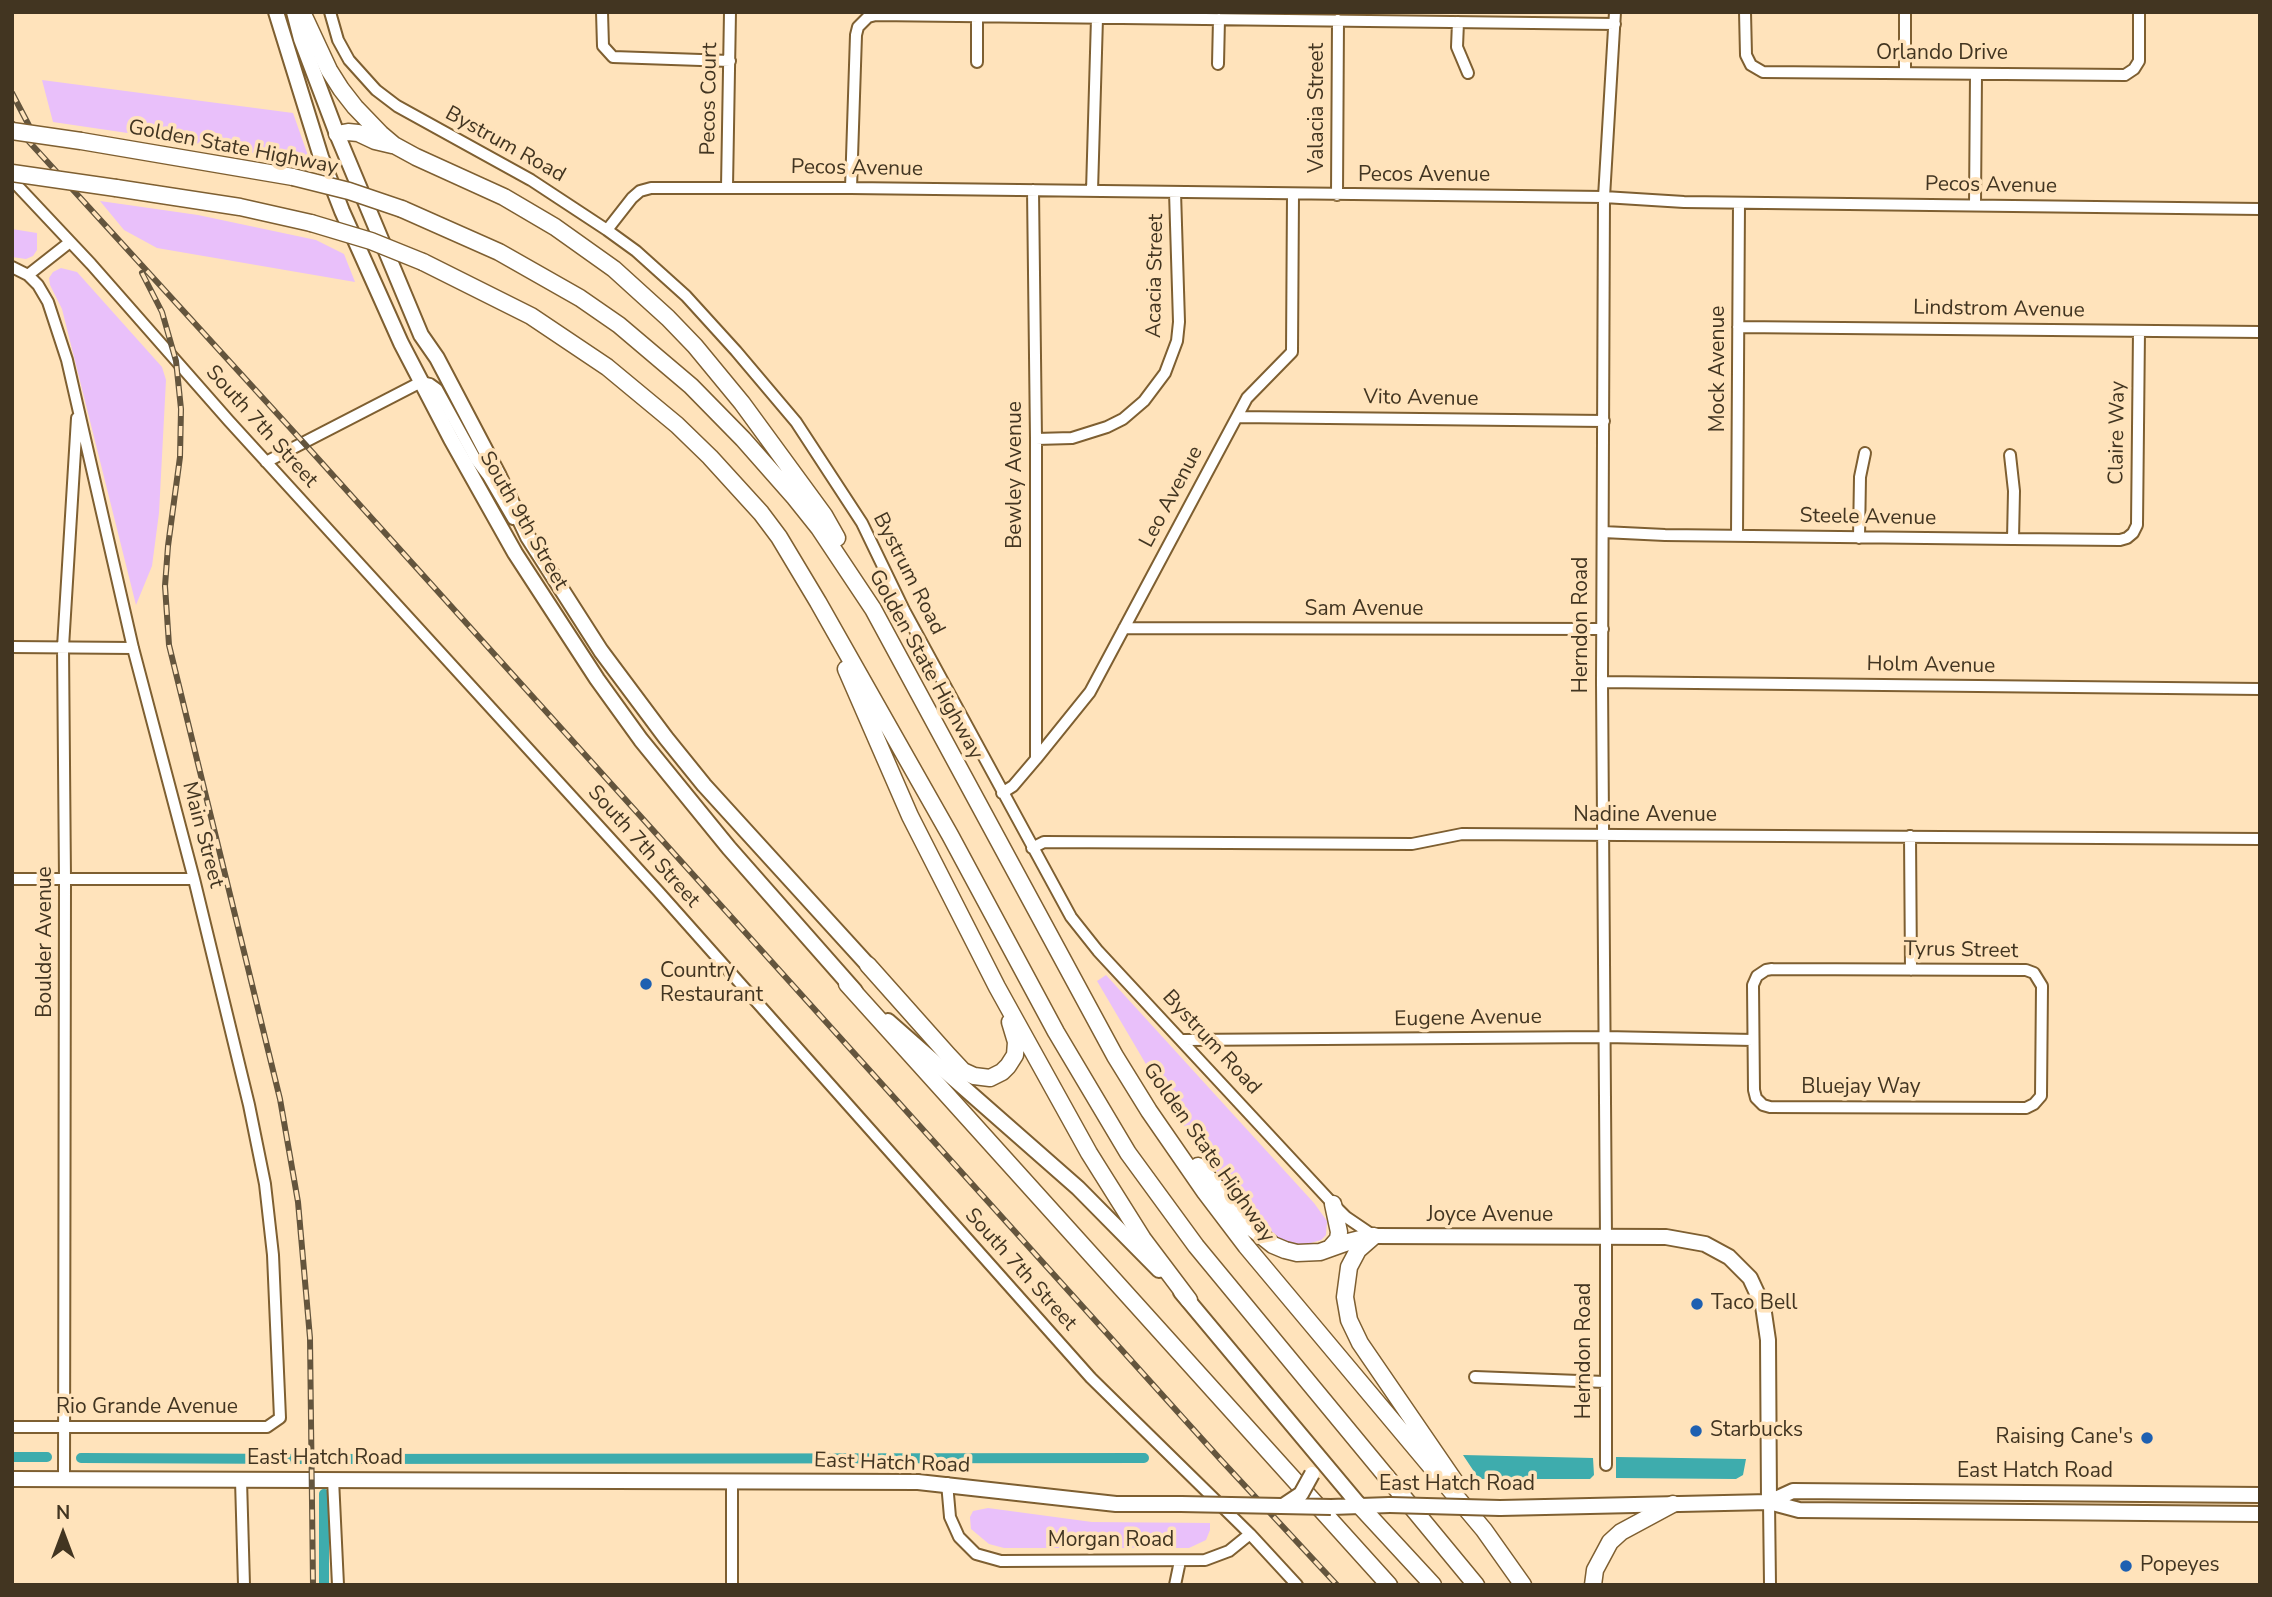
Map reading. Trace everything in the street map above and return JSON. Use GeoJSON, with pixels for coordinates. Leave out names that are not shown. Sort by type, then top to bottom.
{"type":"FeatureCollection","features":[{"type":"Feature","properties":{"kind":"highway"},"geometry":{"type":"LineString","coordinates":[[302,12],[329,70],[341,89],[355,107],[394,145]]}},
{"type":"Feature","properties":{"kind":"highway","name":"Golden State Highway"},"geometry":{"type":"LineString","coordinates":[[12,131],[293,177],[349,191],[402,209],[499,252],[570,292],[619,325],[691,386],[796,498],[873,609],[1115,1056],[1205,1192],[1246,1246],[1484,1530],[1523,1585]]}},
{"type":"Feature","properties":{"kind":"highway"},"geometry":{"type":"LineString","coordinates":[[337,134],[358,133],[375,141],[394,145],[504,197],[555,227],[614,269],[695,346],[742,403],[824,515],[873,609]]}},
{"type":"Feature","properties":{"kind":"highway"},"geometry":{"type":"LineString","coordinates":[[12,173],[240,207],[311,223],[371,241],[422,262],[531,316],[579,347],[643,395],[710,457],[779,537],[943,823],[1056,1032],[1128,1153],[1196,1246],[1476,1585]]}},
{"type":"Feature","properties":{"kind":"highway"},"geometry":{"type":"LineString","coordinates":[[818,602],[910,816],[997,987],[1096,1165],[1143,1239],[1189,1300]]}},
{"type":"Feature","properties":{"kind":"highway"},"geometry":{"type":"LineString","coordinates":[[868,965],[963,1071],[974,1076],[990,1077],[1002,1072],[1015,1055],[1016,1042],[997,987]]}},
{"type":"Feature","properties":{"kind":"highway"},"geometry":{"type":"LineString","coordinates":[[847,984],[1389,1585]]}},
{"type":"Feature","properties":{"kind":"highway"},"geometry":{"type":"LineString","coordinates":[[1149,1111],[1253,1229],[1273,1245],[1297,1253],[1320,1252],[1374,1236]]}},
{"type":"Feature","properties":{"kind":"highway"},"geometry":{"type":"LineString","coordinates":[[1331,1247],[1338,1239],[1339,1232],[1333,1204]]}},
{"type":"Feature","properties":{"kind":"highway"},"geometry":{"type":"LineString","coordinates":[[1374,1236],[1358,1250],[1349,1267],[1345,1297],[1349,1320],[1360,1343],[1447,1469],[1484,1530]]}},
{"type":"Feature","properties":{"kind":"highway"},"geometry":{"type":"LineString","coordinates":[[1593,1585],[1595,1570],[1609,1542],[1621,1532],[1673,1504]]}},
{"type":"Feature","properties":{"kind":"highway"},"geometry":{"type":"LineString","coordinates":[[1360,1506],[1433,1585]]}},
{"type":"Feature","properties":{"kind":"main road","name":"South 9th Street"},"geometry":{"type":"LineString","coordinates":[[276,12],[321,157],[353,236],[421,382],[515,553],[597,679],[641,740],[691,803],[847,984],[1078,1188],[1189,1300],[1360,1506]]}},
{"type":"Feature","properties":{"kind":"main road","name":"South 9th Street"},"geometry":{"type":"LineString","coordinates":[[294,12],[301,39],[337,134],[421,335],[438,358],[528,537],[614,668],[704,785],[868,965]]}},
{"type":"Feature","properties":{"kind":"main road"},"geometry":{"type":"LineString","coordinates":[[321,157],[324,148],[337,134]]}},
{"type":"Feature","properties":{"kind":"main road"},"geometry":{"type":"LineString","coordinates":[[421,335],[425,357],[421,382]]}},
{"type":"Feature","properties":{"kind":"main road"},"geometry":{"type":"LineString","coordinates":[[597,679],[614,668]]}},
{"type":"Feature","properties":{"kind":"main road","name":"Joyce Avenue"},"geometry":{"type":"LineString","coordinates":[[1374,1236],[1606,1238]]}},
{"type":"Feature","properties":{"kind":"main road"},"geometry":{"type":"LineString","coordinates":[[1606,1238],[1666,1237],[1705,1244],[1729,1256],[1750,1278],[1763,1306],[1768,1340],[1769,1502]]}},
{"type":"Feature","properties":{"kind":"main road"},"geometry":{"type":"LineString","coordinates":[[1282,1507],[1301,1494],[1312,1474],[1311,1456],[1304,1438]]}},
{"type":"Feature","properties":{"kind":"main road","name":"East Hatch Road"},"geometry":{"type":"LineString","coordinates":[[12,1479],[918,1482],[1116,1503],[1282,1507],[1500,1508],[1769,1502],[1799,1510],[2260,1514]]}},
{"type":"Feature","properties":{"kind":"main road","name":"East Hatch Road"},"geometry":{"type":"LineString","coordinates":[[1769,1502],[1793,1491],[2260,1495]]}},
{"type":"Feature","properties":{"kind":"street","name":"Bystrum Road"},"geometry":{"type":"LineString","coordinates":[[330,12],[338,40],[349,60],[376,90],[397,106],[549,191],[636,251],[686,296],[736,351],[796,422],[862,523],[904,610],[1058,896],[1077,926],[1333,1204],[1346,1217],[1374,1236]]}},
{"type":"Feature","properties":{"kind":"street"},"geometry":{"type":"LineString","coordinates":[[601,12],[601,39],[607,53],[621,59],[730,61]]}},
{"type":"Feature","properties":{"kind":"street","name":"Pecos Court"},"geometry":{"type":"LineString","coordinates":[[727,187],[730,12]]}},
{"type":"Feature","properties":{"kind":"street","name":"Orlando Drive"},"geometry":{"type":"LineString","coordinates":[[1745,12],[1746,55],[1751,65],[1763,72],[2124,75],[2134,69],[2139,61],[2139,12]]}},
{"type":"Feature","properties":{"kind":"street"},"geometry":{"type":"LineString","coordinates":[[1905,12],[1905,73]]}},
{"type":"Feature","properties":{"kind":"street"},"geometry":{"type":"LineString","coordinates":[[851,188],[856,35],[862,21],[876,15],[1042,15],[1097,18],[1174,15],[1219,19],[1458,22],[1615,18]]}},
{"type":"Feature","properties":{"kind":"street"},"geometry":{"type":"LineString","coordinates":[[976,62],[977,16]]}},
{"type":"Feature","properties":{"kind":"street"},"geometry":{"type":"LineString","coordinates":[[1092,191],[1097,18]]}},
{"type":"Feature","properties":{"kind":"street","name":"Herndon Road"},"geometry":{"type":"LineString","coordinates":[[1606,1465],[1602,682],[1604,197],[1615,18]]}},
{"type":"Feature","properties":{"kind":"street"},"geometry":{"type":"LineString","coordinates":[[1217,64],[1219,19]]}},
{"type":"Feature","properties":{"kind":"street","name":"Valacia Street"},"geometry":{"type":"LineString","coordinates":[[1337,195],[1338,20]]}},
{"type":"Feature","properties":{"kind":"street"},"geometry":{"type":"LineString","coordinates":[[1458,22],[1457,47],[1468,73]]}},
{"type":"Feature","properties":{"kind":"street"},"geometry":{"type":"LineString","coordinates":[[1975,205],[1976,74]]}},
{"type":"Feature","properties":{"kind":"street","name":"South 7th Street"},"geometry":{"type":"LineString","coordinates":[[12,180],[658,891],[1091,1378],[1250,1534]]}},
{"type":"Feature","properties":{"kind":"street","name":"Pecos Avenue"},"geometry":{"type":"LineString","coordinates":[[607,230],[640,191],[651,188],[727,187],[1604,197],[1684,202],[2260,209]]}},
{"type":"Feature","properties":{"kind":"street","name":"Bewley Avenue"},"geometry":{"type":"LineString","coordinates":[[1033,190],[1036,760]]}},
{"type":"Feature","properties":{"kind":"street","name":"Acacia Street"},"geometry":{"type":"LineString","coordinates":[[1036,439],[1072,438],[1108,428],[1144,401],[1165,373],[1177,341],[1179,322],[1175,192]]}},
{"type":"Feature","properties":{"kind":"street","name":"Leo Avenue"},"geometry":{"type":"LineString","coordinates":[[1002,793],[1013,786],[1036,760],[1090,692],[1247,398],[1292,352],[1293,194]]}},
{"type":"Feature","properties":{"kind":"street","name":"Mock Avenue"},"geometry":{"type":"LineString","coordinates":[[1737,536],[1739,202]]}},
{"type":"Feature","properties":{"kind":"street"},"geometry":{"type":"LineString","coordinates":[[12,267],[28,275],[71,242]]}},
{"type":"Feature","properties":{"kind":"street","name":"Main Street"},"geometry":{"type":"LineString","coordinates":[[28,275],[48,302],[67,360],[133,648],[194,879],[249,1105],[265,1184],[273,1255],[280,1418]]}},
{"type":"Feature","properties":{"kind":"street","name":"Lindstrom Avenue"},"geometry":{"type":"LineString","coordinates":[[1738,327],[2260,332]]}},
{"type":"Feature","properties":{"kind":"street","name":"Claire Way"},"geometry":{"type":"LineString","coordinates":[[2131,535],[2137,524],[2139,331]]}},
{"type":"Feature","properties":{"kind":"street"},"geometry":{"type":"LineString","coordinates":[[266,462],[421,382],[437,388],[475,460],[488,476],[512,518],[528,537]]}},
{"type":"Feature","properties":{"kind":"street","name":"Boulder Avenue"},"geometry":{"type":"LineString","coordinates":[[64,1479],[63,648],[78,405]]}},
{"type":"Feature","properties":{"kind":"street","name":"Vito Avenue"},"geometry":{"type":"LineString","coordinates":[[1237,417],[1604,421]]}},
{"type":"Feature","properties":{"kind":"street"},"geometry":{"type":"LineString","coordinates":[[1859,538],[1860,477],[1865,453]]}},
{"type":"Feature","properties":{"kind":"street"},"geometry":{"type":"LineString","coordinates":[[2010,455],[2014,491],[2013,539]]}},
{"type":"Feature","properties":{"kind":"street","name":"Steele Avenue"},"geometry":{"type":"LineString","coordinates":[[1603,532],[2120,540],[2131,535]]}},
{"type":"Feature","properties":{"kind":"street","name":"Sam Avenue"},"geometry":{"type":"LineString","coordinates":[[1124,628],[1603,629]]}},
{"type":"Feature","properties":{"kind":"street"},"geometry":{"type":"LineString","coordinates":[[12,647],[133,648]]}},
{"type":"Feature","properties":{"kind":"street","name":"Holm Avenue"},"geometry":{"type":"LineString","coordinates":[[1602,682],[2260,689]]}},
{"type":"Feature","properties":{"kind":"street","name":"Nadine Avenue"},"geometry":{"type":"LineString","coordinates":[[1032,848],[1044,842],[1412,844],[1462,834],[2260,839]]}},
{"type":"Feature","properties":{"kind":"street"},"geometry":{"type":"LineString","coordinates":[[1910,836],[1911,970]]}},
{"type":"Feature","properties":{"kind":"street"},"geometry":{"type":"LineString","coordinates":[[12,879],[194,879]]}},
{"type":"Feature","properties":{"kind":"street","name":"Tyrus Street"},"geometry":{"type":"LineString","coordinates":[[1753,1040],[1753,985],[1757,976],[1766,970],[2026,970],[2036,975],[2042,986],[2042,1089],[2036,1102]]}},
{"type":"Feature","properties":{"kind":"street","name":"Eugene Avenue"},"geometry":{"type":"LineString","coordinates":[[1182,1040],[1605,1037],[1753,1040]]}},
{"type":"Feature","properties":{"kind":"street","name":"Bluejay Way"},"geometry":{"type":"LineString","coordinates":[[1753,1040],[1754,1090],[1758,1101],[1770,1107],[2026,1108],[2036,1102]]}},
{"type":"Feature","properties":{"kind":"street"},"geometry":{"type":"LineString","coordinates":[[1475,1377],[1605,1382]]}},
{"type":"Feature","properties":{"kind":"street","name":"Rio Grande Avenue"},"geometry":{"type":"LineString","coordinates":[[12,1427],[267,1427],[280,1418]]}},
{"type":"Feature","properties":{"kind":"street"},"geometry":{"type":"LineString","coordinates":[[333,1479],[338,1585]]}},
{"type":"Feature","properties":{"kind":"street"},"geometry":{"type":"LineString","coordinates":[[241,1480],[244,1585]]}},
{"type":"Feature","properties":{"kind":"street"},"geometry":{"type":"LineString","coordinates":[[732,1483],[732,1585]]}},
{"type":"Feature","properties":{"kind":"street","name":"Morgan Road"},"geometry":{"type":"LineString","coordinates":[[947,1483],[950,1517],[959,1537],[976,1554],[988,1559],[1205,1560],[1229,1551],[1250,1534]]}},
{"type":"Feature","properties":{"kind":"street"},"geometry":{"type":"LineString","coordinates":[[1769,1502],[1770,1585]]}},
{"type":"Feature","properties":{"kind":"street"},"geometry":{"type":"LineString","coordinates":[[1250,1534],[1297,1585]]}},
{"type":"Feature","properties":{"kind":"street"},"geometry":{"type":"LineString","coordinates":[[1175,1585],[1180,1560]]}},
{"type":"Feature","properties":{"kind":"shaded area"},"geometry":{"type":"Polygon","coordinates":[[[42,80],[293,113],[311,164],[229,148],[53,122],[42,80]]]}},
{"type":"Feature","properties":{"kind":"shaded area"},"geometry":{"type":"Polygon","coordinates":[[[100,201],[198,215],[316,240],[344,254],[355,282],[157,248],[124,230],[100,201]]]}},
{"type":"Feature","properties":{"kind":"shaded area"},"geometry":{"type":"Polygon","coordinates":[[[12,229],[37,233],[37,250],[33,256],[26,259],[12,257],[12,229]]]}},
{"type":"Feature","properties":{"kind":"shaded area"},"geometry":{"type":"Polygon","coordinates":[[[61,268],[77,272],[162,367],[166,380],[159,513],[152,566],[136,605],[62,309],[50,285],[49,278],[61,268]]]}},
{"type":"Feature","properties":{"kind":"shaded area"},"geometry":{"type":"Polygon","coordinates":[[[1106,975],[1314,1203],[1327,1221],[1326,1235],[1321,1240],[1301,1246],[1284,1242],[1271,1235],[1256,1221],[1201,1151],[1170,1105],[1097,981],[1106,975]]]}},
{"type":"Feature","properties":{"kind":"shaded area"},"geometry":{"type":"Polygon","coordinates":[[[988,1508],[1092,1522],[1210,1523],[1210,1530],[1206,1540],[1189,1548],[1004,1548],[989,1544],[971,1529],[970,1517],[973,1511],[988,1508]]]}},
{"type":"Feature","properties":{"kind":"water"},"geometry":{"type":"Polygon","coordinates":[[[1463,1455],[1593,1458],[1594,1475],[1590,1479],[1479,1479],[1463,1455]]]}},
{"type":"Feature","properties":{"kind":"water"},"geometry":{"type":"Polygon","coordinates":[[[1616,1457],[1746,1459],[1743,1475],[1736,1479],[1616,1478],[1616,1457]]]}},
{"type":"Feature","properties":{"kind":"waterway"},"geometry":{"type":"LineString","coordinates":[[12,1457],[47,1457]]}},
{"type":"Feature","properties":{"kind":"waterway"},"geometry":{"type":"LineString","coordinates":[[81,1458],[307,1459]]}},
{"type":"Feature","properties":{"kind":"waterway"},"geometry":{"type":"LineString","coordinates":[[318,1459],[1144,1458]]}},
{"type":"Feature","properties":{"kind":"waterway"},"geometry":{"type":"LineString","coordinates":[[324,1494],[324,1585]]}},
{"type":"Feature","properties":{"kind":"railway"},"geometry":{"type":"LineString","coordinates":[[12,93],[36,139]]}},
{"type":"Feature","properties":{"kind":"railway"},"geometry":{"type":"LineString","coordinates":[[12,123],[1337,1585]]}},
{"type":"Feature","properties":{"kind":"railway"},"geometry":{"type":"LineString","coordinates":[[142,273],[162,312],[176,361],[181,409],[180,457],[165,586],[169,645],[280,1099],[298,1202],[310,1338],[313,1585]]}},
{"type":"Feature","properties":{"kind":"place","name":"Country Restaurant"},"geometry":{"type":"Point","coordinates":[646,984]}},
{"type":"Feature","properties":{"kind":"place","name":"Taco Bell"},"geometry":{"type":"Point","coordinates":[1697,1304]}},
{"type":"Feature","properties":{"kind":"place","name":"Starbucks"},"geometry":{"type":"Point","coordinates":[1696,1431]}},
{"type":"Feature","properties":{"kind":"place","name":"Raising Cane's"},"geometry":{"type":"Point","coordinates":[2147,1438]}},
{"type":"Feature","properties":{"kind":"place","name":"Popeyes"},"geometry":{"type":"Point","coordinates":[2126,1566]}}]}
